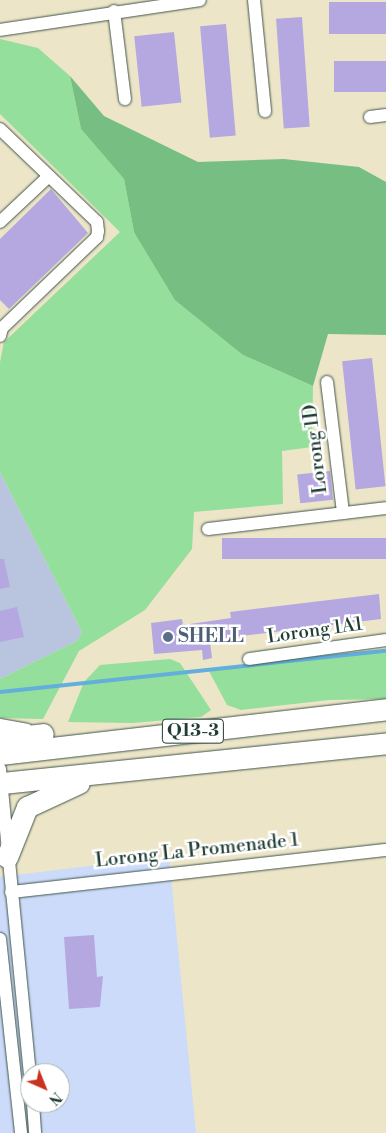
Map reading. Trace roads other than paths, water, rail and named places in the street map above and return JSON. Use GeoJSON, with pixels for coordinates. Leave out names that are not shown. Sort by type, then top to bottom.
{"type":"FeatureCollection","features":[{"type":"Feature","properties":{"kind":"highway"},"geometry":{"type":"LineString","coordinates":[[0,739],[335,705],[358,712]]}},
{"type":"Feature","properties":{"kind":"highway","name":"Q13-3"},"geometry":{"type":"LineString","coordinates":[[0,754],[386,709]]}},
{"type":"Feature","properties":{"kind":"highway"},"geometry":{"type":"LineString","coordinates":[[0,750],[47,734]]}},
{"type":"Feature","properties":{"kind":"highway","name":"Q13-3"},"geometry":{"type":"LineString","coordinates":[[1,776],[107,772],[386,743]]}},
{"type":"Feature","properties":{"kind":"highway"},"geometry":{"type":"LineString","coordinates":[[7,857],[20,816],[35,800],[107,772]]}},
{"type":"Feature","properties":{"kind":"street"},"geometry":{"type":"LineString","coordinates":[[0,30],[114,11],[200,0]]}},
{"type":"Feature","properties":{"kind":"street"},"geometry":{"type":"LineString","coordinates":[[254,0],[265,111]]}},
{"type":"Feature","properties":{"kind":"street"},"geometry":{"type":"LineString","coordinates":[[114,11],[125,99]]}},
{"type":"Feature","properties":{"kind":"street"},"geometry":{"type":"LineString","coordinates":[[370,117],[386,115]]}},
{"type":"Feature","properties":{"kind":"street"},"geometry":{"type":"LineString","coordinates":[[0,129],[97,222],[97,237],[2,328],[0,336]]}},
{"type":"Feature","properties":{"kind":"street"},"geometry":{"type":"LineString","coordinates":[[0,222],[49,176]]}},
{"type":"Feature","properties":{"kind":"street","name":"Lorong 1D"},"geometry":{"type":"LineString","coordinates":[[328,382],[343,513]]}},
{"type":"Feature","properties":{"kind":"street"},"geometry":{"type":"LineString","coordinates":[[208,529],[386,508]]}},
{"type":"Feature","properties":{"kind":"street","name":"Lorong 1A1"},"geometry":{"type":"LineString","coordinates":[[249,659],[386,640]]}},
{"type":"Feature","properties":{"kind":"street"},"geometry":{"type":"LineString","coordinates":[[0,725],[47,734]]}},
{"type":"Feature","properties":{"kind":"street"},"geometry":{"type":"LineString","coordinates":[[1,776],[7,857],[29,1063]]}},
{"type":"Feature","properties":{"kind":"street","name":"Lorong La Promenade 1"},"geometry":{"type":"LineString","coordinates":[[12,892],[386,850]]}},
{"type":"Feature","properties":{"kind":"street"},"geometry":{"type":"LineString","coordinates":[[0,939],[21,1133]]}},
{"type":"Feature","properties":{"kind":"street"},"geometry":{"type":"LineString","coordinates":[[34,1113],[35,1133]]}},
{"type":"Feature","properties":{"kind":"waterway"},"geometry":{"type":"LineString","coordinates":[[0,692],[386,651]]}},
{"type":"Feature","properties":{"kind":"place","name":"SHELL"},"geometry":{"type":"Point","coordinates":[168,637]}}]}
